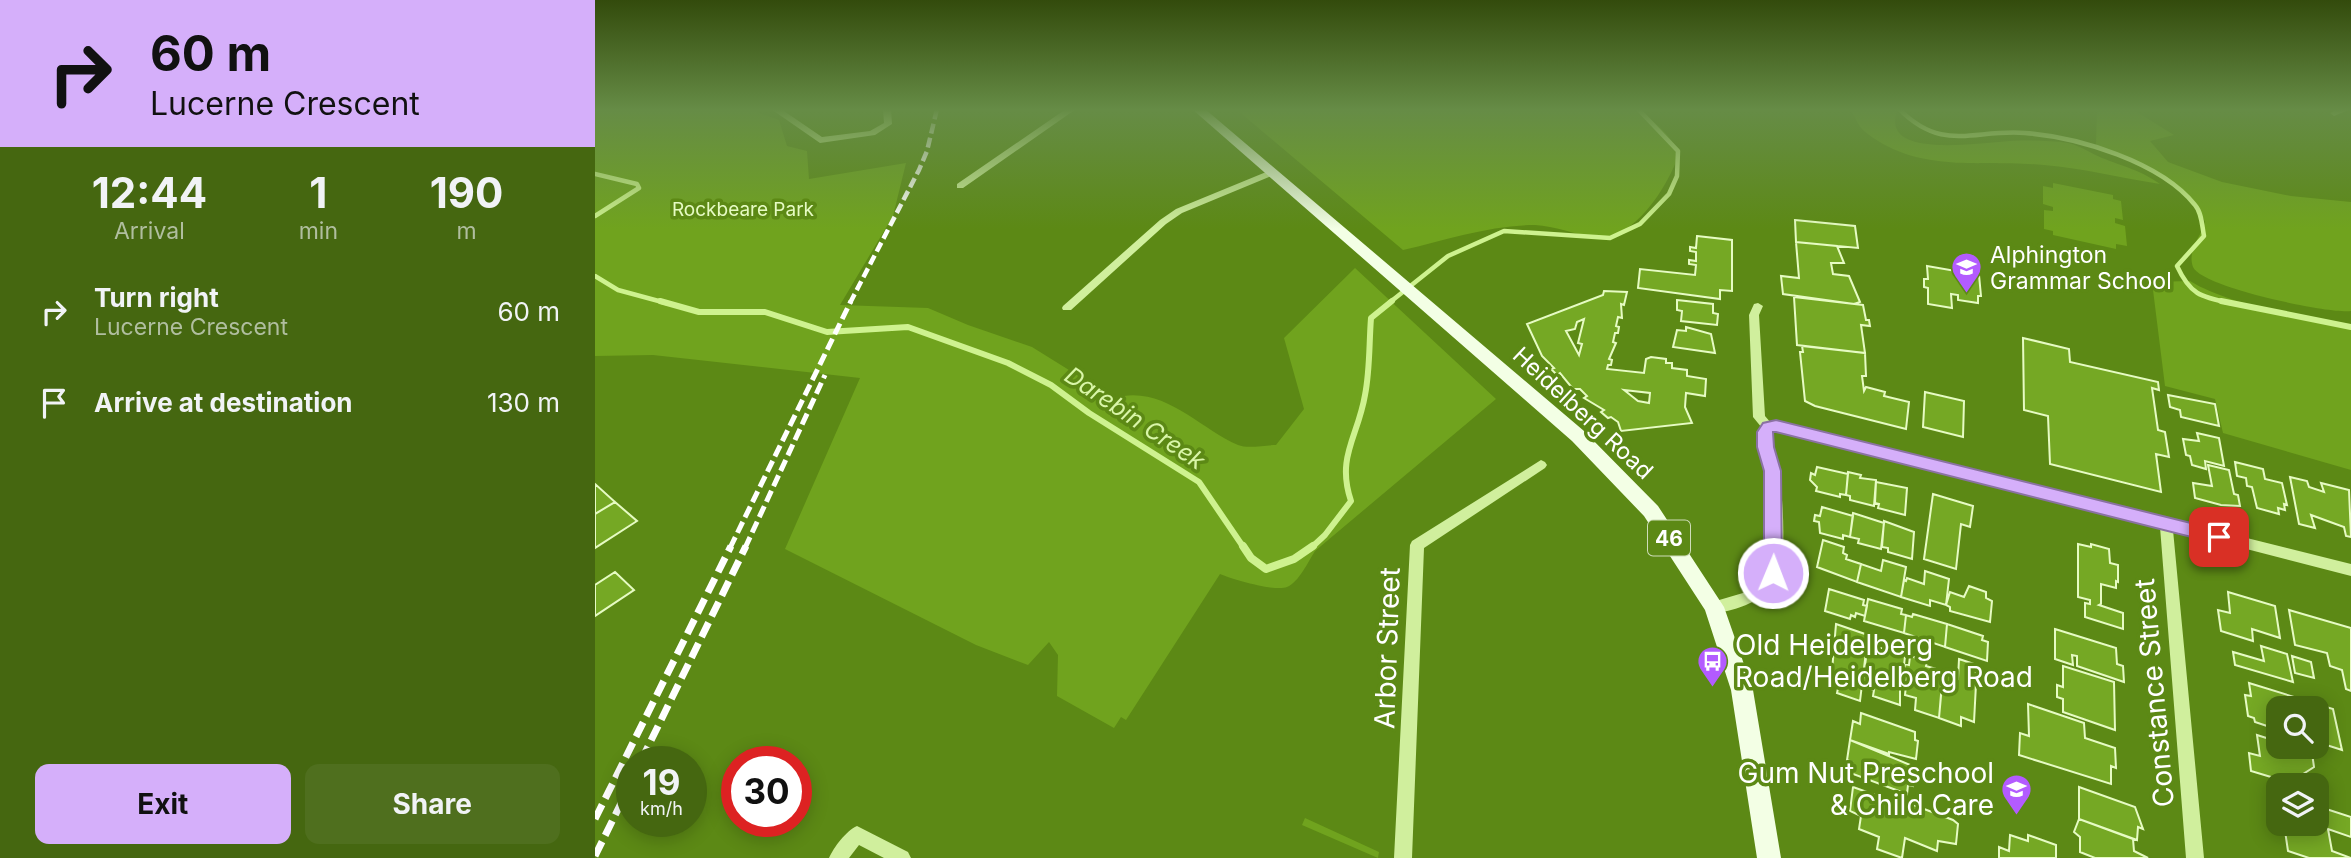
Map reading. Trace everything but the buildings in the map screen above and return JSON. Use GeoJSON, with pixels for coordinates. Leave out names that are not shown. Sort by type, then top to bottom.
{"type":"FeatureCollection","features":[{"type":"Feature","properties":{"kind":"main road","name":"Heidelberg Road"},"geometry":{"type":"LineString","coordinates":[[1244,149],[1578,436],[1651,511],[1714,607],[1742,690],[1769,858]]}},
{"type":"Feature","properties":{"kind":"street"},"geometry":{"type":"LineString","coordinates":[[960,186],[1014,149]]}},
{"type":"Feature","properties":{"kind":"street"},"geometry":{"type":"LineString","coordinates":[[1067,308],[1163,222],[1179,211],[1271,173]]}},
{"type":"Feature","properties":{"kind":"street"},"geometry":{"type":"LineString","coordinates":[[1758,306],[1754,316],[1759,417],[1768,427],[1790,428],[2351,570]]}},
{"type":"Feature","properties":{"kind":"street"},"geometry":{"type":"LineString","coordinates":[[1714,607],[1743,602],[1766,587],[1773,573],[1772,471],[1765,432],[1768,427]]}},
{"type":"Feature","properties":{"kind":"street","name":"Arbor Street"},"geometry":{"type":"LineString","coordinates":[[1403,858],[1417,545],[1541,465]]}},
{"type":"Feature","properties":{"kind":"street","name":"Constance Street"},"geometry":{"type":"LineString","coordinates":[[2166,523],[2195,858]]}},
{"type":"Feature","properties":{"kind":"street"},"geometry":{"type":"LineString","coordinates":[[838,858],[857,835],[902,858]]}},
{"type":"Feature","properties":{"kind":"green space","name":"Rockbeare Park"},"geometry":{"type":"Polygon","coordinates":[[[595,149],[799,149],[807,151],[809,179],[906,163],[893,216],[840,305],[928,308],[1032,347],[1114,398],[1132,395],[1164,402],[1238,445],[1252,447],[1276,445],[1304,409],[1284,338],[1355,268],[1496,399],[1315,551],[1303,571],[1287,587],[1243,582],[1220,574],[1126,720],[1121,717],[1114,728],[1057,696],[1058,655],[1049,642],[1028,665],[976,645],[785,549],[860,378],[653,355],[595,356],[595,149]]]}},
{"type":"Feature","properties":{"kind":"green space"},"geometry":{"type":"Polygon","coordinates":[[[1283,149],[1676,149],[1679,154],[1667,181],[1647,210],[1622,231],[1608,237],[1593,237],[1535,225],[1518,226],[1469,234],[1403,250],[1283,149]]]}},
{"type":"Feature","properties":{"kind":"green space"},"geometry":{"type":"Polygon","coordinates":[[[1894,149],[2083,149],[2139,172],[2160,184],[2059,166],[1951,162],[1906,154],[1894,149]]]}},
{"type":"Feature","properties":{"kind":"green space"},"geometry":{"type":"Polygon","coordinates":[[[2157,149],[2168,162],[2222,182],[2291,196],[2351,202],[2351,311],[2266,298],[2201,275],[2193,267],[2192,255],[2205,222],[2193,201],[2165,176],[2104,150],[2157,149]]]}},
{"type":"Feature","properties":{"kind":"green space"},"geometry":{"type":"Polygon","coordinates":[[[2053,183],[2113,195],[2113,199],[2121,201],[2123,220],[2115,218],[2115,223],[2125,226],[2127,246],[2116,244],[2116,249],[2053,235],[2053,231],[2044,229],[2044,210],[2053,211],[2053,207],[2043,204],[2043,186],[2053,188],[2053,183]]]}},
{"type":"Feature","properties":{"kind":"green space"},"geometry":{"type":"Polygon","coordinates":[[[2190,281],[2246,304],[2291,315],[2351,324],[2351,470],[2223,433],[2215,399],[2165,386],[2152,282],[2190,281]]]}},
{"type":"Feature","properties":{"kind":"green space"},"geometry":{"type":"Polygon","coordinates":[[[1305,818],[1379,852],[1378,858],[1302,825],[1305,818]]]}},
{"type":"Feature","properties":{"kind":"waterway","name":"Darebin Creek"},"geometry":{"type":"LineString","coordinates":[[1389,303],[1448,256],[1504,231],[1610,238],[1640,224],[1669,194],[1677,176],[1676,149]]}},
{"type":"Feature","properties":{"kind":"waterway","name":"Darebin Creek"},"geometry":{"type":"LineString","coordinates":[[2102,149],[2162,176],[2195,205],[2204,236],[2177,266],[2197,293],[2230,303]]}},
{"type":"Feature","properties":{"kind":"waterway","name":"Darebin Creek"},"geometry":{"type":"LineString","coordinates":[[595,174],[637,184],[639,188],[595,216]]}},
{"type":"Feature","properties":{"kind":"waterway","name":"Darebin Creek"},"geometry":{"type":"LineString","coordinates":[[595,276],[618,290],[666,303]]}},
{"type":"Feature","properties":{"kind":"waterway","name":"Darebin Creek"},"geometry":{"type":"LineString","coordinates":[[660,301],[699,312],[765,312],[827,332],[908,327],[1008,363],[1051,385],[1089,413],[1199,482],[1244,548]]}},
{"type":"Feature","properties":{"kind":"waterway","name":"Darebin Creek"},"geometry":{"type":"LineString","coordinates":[[1311,548],[1325,535],[1351,501],[1347,486],[1347,459],[1367,386],[1371,318],[1392,301]]}},
{"type":"Feature","properties":{"kind":"waterway","name":"Darebin Creek"},"geometry":{"type":"LineString","coordinates":[[2221,301],[2351,327]]}},
{"type":"Feature","properties":{"kind":"waterway","name":"Darebin Creek"},"geometry":{"type":"LineString","coordinates":[[1243,546],[1251,558],[1266,569],[1294,559],[1313,546]]}},
{"type":"Feature","properties":{"kind":"railway"},"geometry":{"type":"LineString","coordinates":[[850,302],[927,149]]}},
{"type":"Feature","properties":{"kind":"railway"},"geometry":{"type":"LineString","coordinates":[[730,548],[850,302]]}},
{"type":"Feature","properties":{"kind":"railway"},"geometry":{"type":"LineString","coordinates":[[745,548],[825,375]]}},
{"type":"Feature","properties":{"kind":"railway"},"geometry":{"type":"LineString","coordinates":[[595,819],[731,546]]}},
{"type":"Feature","properties":{"kind":"railway"},"geometry":{"type":"LineString","coordinates":[[648,746],[746,546]]}},
{"type":"Feature","properties":{"kind":"railway"},"geometry":{"type":"LineString","coordinates":[[595,856],[616,813]]}},
{"type":"Feature","properties":{"kind":"place","name":"Alphington Grammar School"},"geometry":{"type":"Point","coordinates":[1967,295]}},
{"type":"Feature","properties":{"kind":"place","name":"Old Heidelberg Road/Heidelberg Road"},"geometry":{"type":"Point","coordinates":[1712,688]}},
{"type":"Feature","properties":{"kind":"place","name":"Gum Nut Preschool & Child Care"},"geometry":{"type":"Point","coordinates":[2017,816]}},
{"type":"Feature","properties":{"kind":"route"},"geometry":{"type":"LineString","coordinates":[[1773,573],[1772,471],[1765,432],[1768,427],[1776,426],[2219,537]]}}]}
